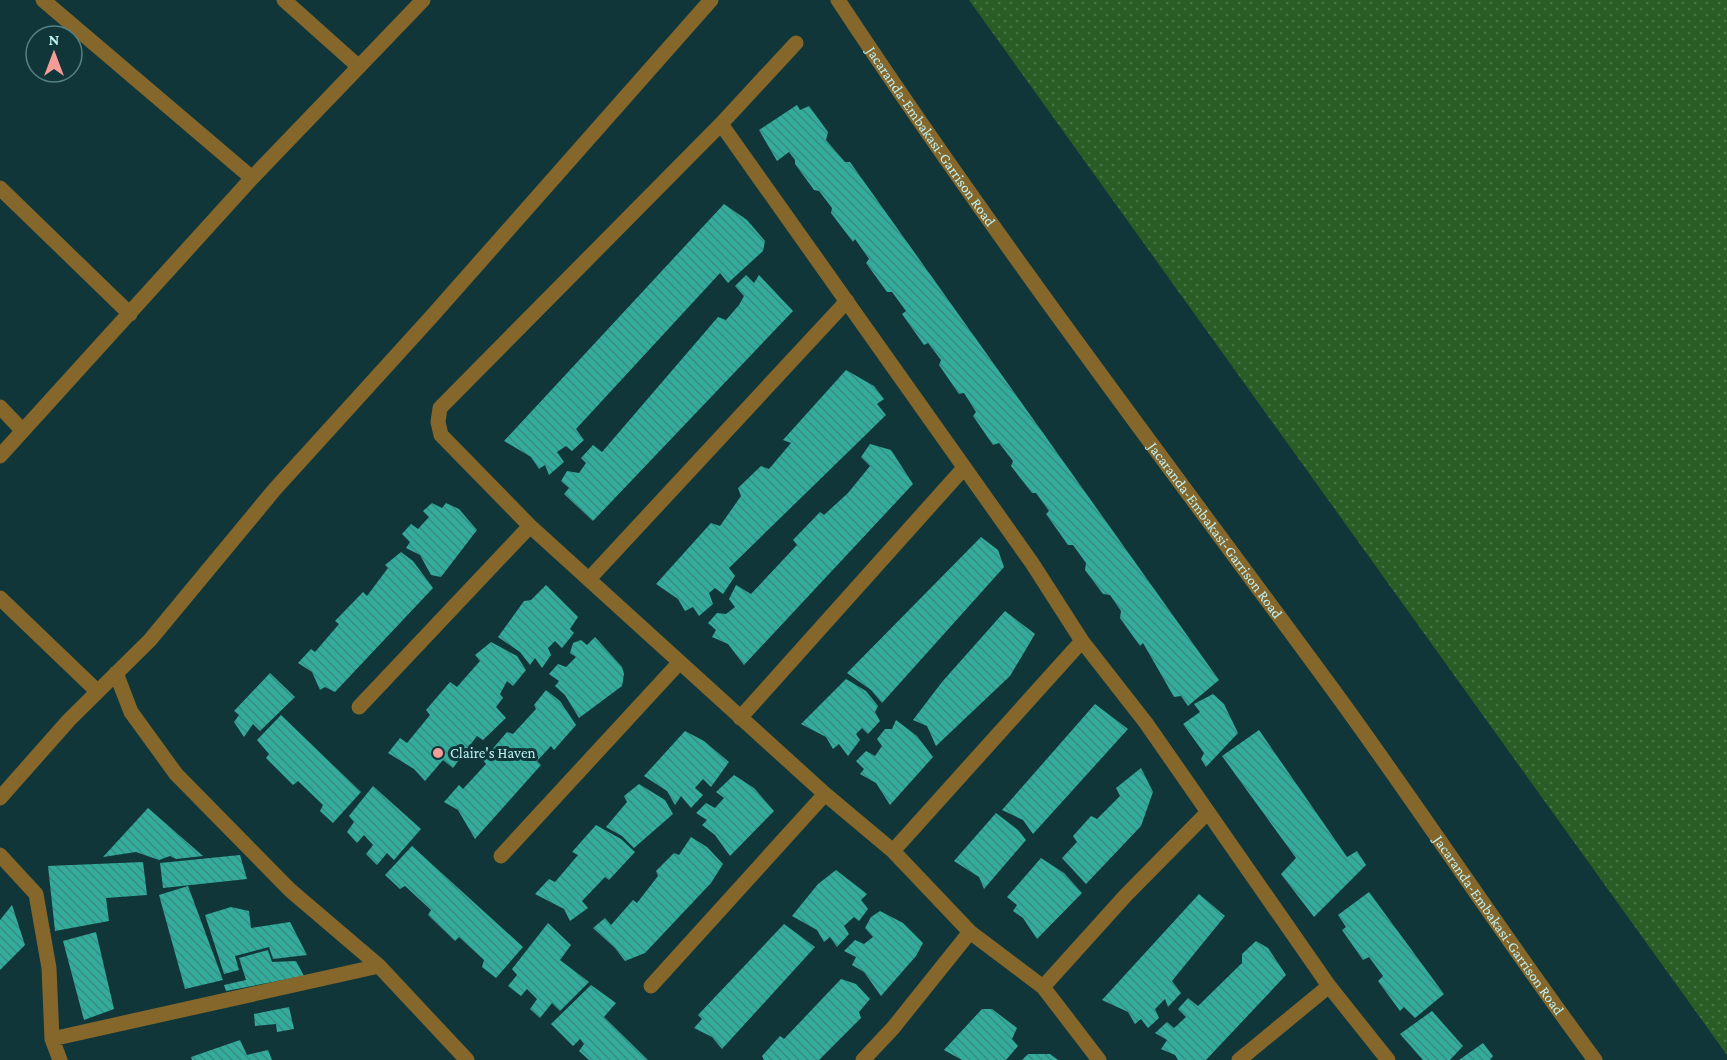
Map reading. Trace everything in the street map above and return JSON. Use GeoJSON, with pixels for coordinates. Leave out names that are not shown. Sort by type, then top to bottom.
{"type":"FeatureCollection","features":[{"type":"Feature","properties":{"kind":"street"},"geometry":{"type":"LineString","coordinates":[[43,0],[252,178]]}},
{"type":"Feature","properties":{"kind":"street"},"geometry":{"type":"LineString","coordinates":[[284,0],[359,67]]}},
{"type":"Feature","properties":{"kind":"street"},"geometry":{"type":"LineString","coordinates":[[0,456],[252,178],[423,0]]}},
{"type":"Feature","properties":{"kind":"street"},"geometry":{"type":"LineString","coordinates":[[0,798],[97,691],[150,640],[275,489],[433,315],[711,0]]}},
{"type":"Feature","properties":{"kind":"street","name":"Jacaranda-Embakasi-Garrison Road"},"geometry":{"type":"LineString","coordinates":[[838,0],[907,107],[1082,350],[1336,694],[1595,1060]]}},
{"type":"Feature","properties":{"kind":"street"},"geometry":{"type":"LineString","coordinates":[[795,43],[721,124],[440,408],[438,422],[441,435],[530,526],[740,718],[893,851],[970,932],[1043,987],[1099,1060]]}},
{"type":"Feature","properties":{"kind":"street"},"geometry":{"type":"LineString","coordinates":[[721,124],[912,391],[963,469],[1032,563],[1082,641],[1146,723],[1206,813],[1242,858],[1329,986],[1388,1060]]}},
{"type":"Feature","properties":{"kind":"street"},"geometry":{"type":"LineString","coordinates":[[0,188],[130,314]]}},
{"type":"Feature","properties":{"kind":"street"},"geometry":{"type":"LineString","coordinates":[[589,579],[847,301]]}},
{"type":"Feature","properties":{"kind":"street"},"geometry":{"type":"LineString","coordinates":[[0,407],[22,430]]}},
{"type":"Feature","properties":{"kind":"street"},"geometry":{"type":"LineString","coordinates":[[740,718],[963,469]]}},
{"type":"Feature","properties":{"kind":"street"},"geometry":{"type":"LineString","coordinates":[[359,708],[530,526]]}},
{"type":"Feature","properties":{"kind":"street"},"geometry":{"type":"LineString","coordinates":[[0,598],[97,691]]}},
{"type":"Feature","properties":{"kind":"street"},"geometry":{"type":"LineString","coordinates":[[893,851],[1082,641]]}},
{"type":"Feature","properties":{"kind":"street"},"geometry":{"type":"LineString","coordinates":[[501,856],[679,663]]}},
{"type":"Feature","properties":{"kind":"street"},"geometry":{"type":"LineString","coordinates":[[116,673],[131,712],[177,774],[290,890],[380,966],[467,1060]]}},
{"type":"Feature","properties":{"kind":"street"},"geometry":{"type":"LineString","coordinates":[[651,986],[825,794]]}},
{"type":"Feature","properties":{"kind":"street"},"geometry":{"type":"LineString","coordinates":[[1043,987],[1125,894],[1206,813]]}},
{"type":"Feature","properties":{"kind":"street"},"geometry":{"type":"LineString","coordinates":[[0,855],[36,894],[49,968],[52,1039],[60,1060]]}},
{"type":"Feature","properties":{"kind":"street"},"geometry":{"type":"LineString","coordinates":[[863,1060],[893,1029],[970,932]]}},
{"type":"Feature","properties":{"kind":"street"},"geometry":{"type":"LineString","coordinates":[[52,1039],[380,966]]}},
{"type":"Feature","properties":{"kind":"street"},"geometry":{"type":"LineString","coordinates":[[1239,1060],[1329,986]]}},
{"type":"Feature","properties":{"kind":"green space"},"geometry":{"type":"Polygon","coordinates":[[[969,0],[1727,0],[1727,1055],[969,0]]]}},
{"type":"Feature","properties":{"kind":"building"},"geometry":{"type":"Polygon","coordinates":[[[797,105],[800,110],[809,106],[828,132],[826,140],[845,162],[850,162],[1219,680],[1188,706],[1181,696],[1174,697],[1143,643],[1140,646],[1120,618],[1121,611],[1110,595],[1103,594],[1085,570],[1086,563],[1073,545],[1068,545],[1046,514],[1049,511],[1036,493],[1032,493],[1011,466],[1013,461],[999,443],[993,445],[973,416],[976,412],[964,393],[959,394],[939,365],[941,360],[928,343],[924,345],[902,314],[906,311],[892,292],[887,292],[866,263],[869,259],[855,239],[853,242],[831,213],[832,208],[819,191],[814,190],[789,152],[777,161],[759,130],[797,105]]]}},
{"type":"Feature","properties":{"kind":"building"},"geometry":{"type":"Polygon","coordinates":[[[724,204],[747,220],[765,241],[763,251],[728,283],[720,273],[576,429],[584,440],[572,451],[566,446],[557,452],[564,462],[549,475],[545,465],[539,469],[531,457],[504,441],[724,204]]]}},
{"type":"Feature","properties":{"kind":"building"},"geometry":{"type":"Polygon","coordinates":[[[746,275],[754,283],[759,275],[793,311],[593,521],[564,494],[569,488],[561,481],[567,471],[579,473],[586,463],[581,458],[593,445],[602,452],[718,317],[726,320],[744,296],[735,286],[746,275]]]}},
{"type":"Feature","properties":{"kind":"building"},"geometry":{"type":"Polygon","coordinates":[[[846,370],[874,386],[884,399],[877,404],[886,415],[729,568],[735,576],[723,594],[715,588],[709,593],[713,604],[699,616],[693,607],[685,611],[678,599],[656,584],[711,523],[720,526],[741,496],[738,488],[761,466],[769,469],[791,443],[783,440],[846,370]]]}},
{"type":"Feature","properties":{"kind":"building"},"geometry":{"type":"Polygon","coordinates":[[[870,444],[891,450],[913,484],[744,665],[728,644],[712,637],[716,630],[708,623],[717,613],[726,614],[735,607],[729,599],[736,585],[751,594],[797,545],[793,540],[820,512],[824,515],[848,493],[870,466],[861,457],[870,444]]]}},
{"type":"Feature","properties":{"kind":"building"},"geometry":{"type":"Polygon","coordinates":[[[432,503],[442,508],[446,503],[459,509],[477,530],[441,577],[431,575],[420,555],[406,548],[410,542],[402,534],[411,524],[418,529],[429,517],[423,511],[432,503]]]}},
{"type":"Feature","properties":{"kind":"building"},"geometry":{"type":"Polygon","coordinates":[[[981,537],[998,550],[1004,567],[882,703],[871,690],[847,673],[981,537]]]}},
{"type":"Feature","properties":{"kind":"building"},"geometry":{"type":"Polygon","coordinates":[[[401,552],[413,561],[433,588],[335,692],[325,687],[320,690],[312,672],[298,663],[311,649],[315,652],[339,624],[335,621],[363,592],[367,596],[388,568],[385,565],[401,552]]]}},
{"type":"Feature","properties":{"kind":"building"},"geometry":{"type":"Polygon","coordinates":[[[546,585],[578,617],[570,629],[574,633],[562,648],[555,641],[548,648],[551,655],[542,668],[535,658],[530,665],[520,652],[498,637],[524,601],[531,600],[546,585]]]}},
{"type":"Feature","properties":{"kind":"building"},"geometry":{"type":"Polygon","coordinates":[[[1005,611],[1035,634],[1010,676],[936,746],[927,726],[913,720],[942,682],[1005,611]]]}},
{"type":"Feature","properties":{"kind":"building"},"geometry":{"type":"Polygon","coordinates":[[[595,637],[622,667],[624,674],[622,686],[579,718],[565,695],[555,686],[559,681],[549,674],[558,664],[566,667],[576,657],[570,653],[573,643],[581,640],[587,645],[595,637]]]}},
{"type":"Feature","properties":{"kind":"building"},"geometry":{"type":"Polygon","coordinates":[[[491,642],[517,656],[526,670],[513,686],[507,681],[500,694],[503,698],[496,707],[506,718],[483,740],[477,736],[453,768],[443,760],[425,781],[414,769],[388,753],[400,738],[407,743],[430,715],[426,710],[450,682],[457,687],[480,661],[475,655],[491,642]]]}},
{"type":"Feature","properties":{"kind":"building"},"geometry":{"type":"Polygon","coordinates":[[[270,673],[295,697],[260,731],[253,724],[244,737],[234,722],[239,715],[234,711],[270,673]]]}},
{"type":"Feature","properties":{"kind":"building"},"geometry":{"type":"Polygon","coordinates":[[[846,679],[866,691],[878,706],[875,712],[880,721],[868,734],[862,728],[856,734],[860,740],[848,756],[839,744],[833,749],[826,737],[801,724],[846,679]]]}},
{"type":"Feature","properties":{"kind":"building"},"geometry":{"type":"Polygon","coordinates":[[[546,690],[560,701],[576,725],[554,750],[551,746],[537,761],[541,765],[475,839],[458,810],[444,802],[459,785],[463,789],[486,764],[483,760],[507,732],[513,734],[536,709],[534,705],[546,690]]]}},
{"type":"Feature","properties":{"kind":"building"},"geometry":{"type":"Polygon","coordinates":[[[1213,694],[1224,704],[1238,733],[1206,767],[1201,759],[1204,753],[1183,724],[1200,712],[1194,704],[1213,694]]]}},
{"type":"Feature","properties":{"kind":"building"},"geometry":{"type":"Polygon","coordinates":[[[1095,704],[1128,729],[1033,834],[1023,820],[1002,810],[1095,704]]]}},
{"type":"Feature","properties":{"kind":"building"},"geometry":{"type":"Polygon","coordinates":[[[281,715],[361,792],[333,823],[320,811],[323,805],[298,781],[293,785],[266,758],[269,754],[257,740],[281,715]]]}},
{"type":"Feature","properties":{"kind":"building"},"geometry":{"type":"Polygon","coordinates":[[[896,720],[917,736],[933,757],[890,805],[876,783],[860,774],[864,769],[856,761],[866,751],[875,756],[882,746],[877,739],[885,729],[892,729],[896,720]]]}},
{"type":"Feature","properties":{"kind":"building"},"geometry":{"type":"Polygon","coordinates":[[[1259,730],[1347,857],[1357,851],[1366,865],[1314,917],[1281,874],[1296,858],[1222,756],[1259,730]]]}},
{"type":"Feature","properties":{"kind":"building"},"geometry":{"type":"Polygon","coordinates":[[[685,731],[704,741],[729,762],[711,787],[703,779],[695,788],[703,795],[691,808],[681,796],[675,805],[667,791],[644,776],[685,731]]]}},
{"type":"Feature","properties":{"kind":"building"},"geometry":{"type":"Polygon","coordinates":[[[1141,768],[1153,792],[1141,826],[1086,884],[1062,858],[1077,842],[1073,836],[1091,816],[1097,819],[1120,796],[1116,788],[1141,768]]]}},
{"type":"Feature","properties":{"kind":"building"},"geometry":{"type":"Polygon","coordinates":[[[734,775],[754,788],[774,811],[730,856],[715,835],[702,825],[707,820],[696,813],[706,803],[715,808],[724,798],[716,792],[734,775]]]}},
{"type":"Feature","properties":{"kind":"building"},"geometry":{"type":"Polygon","coordinates":[[[639,784],[665,800],[673,814],[634,848],[622,836],[606,827],[627,802],[624,796],[639,784]]]}},
{"type":"Feature","properties":{"kind":"building"},"geometry":{"type":"Polygon","coordinates":[[[373,786],[421,829],[394,860],[387,853],[377,865],[366,854],[373,845],[364,835],[357,843],[347,832],[354,822],[349,816],[373,786]]]}},
{"type":"Feature","properties":{"kind":"building"},"geometry":{"type":"Polygon","coordinates":[[[148,808],[203,856],[176,859],[170,856],[159,860],[136,852],[103,857],[148,808]]]}},
{"type":"Feature","properties":{"kind":"building"},"geometry":{"type":"Polygon","coordinates":[[[996,813],[1018,830],[1026,840],[984,889],[979,877],[954,861],[996,813]]]}},
{"type":"Feature","properties":{"kind":"building"},"geometry":{"type":"Polygon","coordinates":[[[596,825],[621,839],[635,852],[609,880],[605,877],[582,901],[588,908],[570,921],[564,909],[535,894],[549,879],[555,882],[578,855],[572,852],[596,825]]]}},
{"type":"Feature","properties":{"kind":"building"},"geometry":{"type":"Polygon","coordinates":[[[691,837],[707,847],[723,864],[711,883],[645,953],[625,961],[615,948],[593,928],[605,918],[611,925],[633,900],[637,903],[658,876],[656,871],[674,853],[679,855],[691,837]]]}},
{"type":"Feature","properties":{"kind":"building"},"geometry":{"type":"Polygon","coordinates":[[[412,846],[523,947],[496,978],[482,967],[484,960],[459,937],[455,941],[428,915],[431,910],[405,886],[400,889],[385,875],[412,846]]]}},
{"type":"Feature","properties":{"kind":"building"},"geometry":{"type":"Polygon","coordinates":[[[240,855],[247,879],[163,888],[160,863],[240,855]]]}},
{"type":"Feature","properties":{"kind":"building"},"geometry":{"type":"Polygon","coordinates":[[[1041,858],[1064,873],[1082,893],[1037,939],[1023,918],[1013,911],[1017,905],[1007,897],[1041,858]]]}},
{"type":"Feature","properties":{"kind":"building"},"geometry":{"type":"Polygon","coordinates":[[[143,862],[147,895],[106,898],[109,921],[55,931],[48,866],[143,862]]]}},
{"type":"Feature","properties":{"kind":"building"},"geometry":{"type":"Polygon","coordinates":[[[836,870],[867,894],[861,900],[868,909],[859,921],[854,917],[844,926],[849,934],[837,947],[830,937],[824,942],[817,930],[792,916],[818,884],[836,870]]]}},
{"type":"Feature","properties":{"kind":"building"},"geometry":{"type":"Polygon","coordinates":[[[188,886],[223,980],[185,989],[159,895],[188,886]]]}},
{"type":"Feature","properties":{"kind":"building"},"geometry":{"type":"Polygon","coordinates":[[[1369,892],[1444,994],[1415,1018],[1404,1007],[1400,1011],[1378,981],[1383,976],[1369,957],[1363,960],[1342,930],[1346,927],[1338,915],[1369,892]]]}},
{"type":"Feature","properties":{"kind":"building"},"geometry":{"type":"Polygon","coordinates":[[[1199,894],[1225,916],[1172,981],[1181,993],[1168,1007],[1165,999],[1155,1009],[1159,1018],[1148,1028],[1141,1019],[1135,1024],[1128,1012],[1102,1000],[1199,894]]]}},
{"type":"Feature","properties":{"kind":"building"},"geometry":{"type":"Polygon","coordinates":[[[12,905],[25,945],[0,970],[0,920],[12,905]]]}},
{"type":"Feature","properties":{"kind":"building"},"geometry":{"type":"Polygon","coordinates":[[[231,907],[249,911],[251,928],[290,922],[307,955],[273,959],[269,947],[235,956],[239,970],[224,974],[205,915],[231,907]]]}},
{"type":"Feature","properties":{"kind":"building"},"geometry":{"type":"Polygon","coordinates":[[[880,911],[903,923],[923,943],[916,956],[881,996],[864,972],[852,965],[856,957],[844,951],[855,940],[864,944],[873,937],[865,928],[871,917],[880,911]]]}},
{"type":"Feature","properties":{"kind":"building"},"geometry":{"type":"Polygon","coordinates":[[[548,923],[571,945],[560,960],[589,982],[560,1011],[552,1003],[540,1018],[530,1009],[537,999],[527,989],[521,996],[508,986],[517,975],[512,969],[548,923]]]}},
{"type":"Feature","properties":{"kind":"building"},"geometry":{"type":"Polygon","coordinates":[[[784,924],[815,947],[722,1049],[712,1037],[694,1028],[702,1019],[698,1015],[784,924]]]}},
{"type":"Feature","properties":{"kind":"building"},"geometry":{"type":"Polygon","coordinates":[[[96,932],[114,1009],[84,1020],[63,941],[96,932]]]}},
{"type":"Feature","properties":{"kind":"building"},"geometry":{"type":"Polygon","coordinates":[[[1256,941],[1268,948],[1286,975],[1206,1060],[1178,1060],[1175,1055],[1161,1049],[1167,1040],[1155,1033],[1167,1022],[1174,1028],[1186,1017],[1178,1009],[1188,998],[1198,1006],[1242,963],[1242,954],[1256,941]]]}},
{"type":"Feature","properties":{"kind":"building"},"geometry":{"type":"Polygon","coordinates":[[[268,950],[272,962],[296,961],[304,976],[226,991],[224,985],[246,980],[239,958],[268,950]]]}},
{"type":"Feature","properties":{"kind":"building"},"geometry":{"type":"Polygon","coordinates":[[[841,979],[856,984],[870,999],[859,1012],[861,1018],[819,1060],[764,1060],[762,1056],[780,1036],[784,1039],[841,979]]]}},
{"type":"Feature","properties":{"kind":"building"},"geometry":{"type":"Polygon","coordinates":[[[591,985],[616,1003],[604,1017],[648,1060],[589,1060],[579,1051],[584,1044],[580,1039],[573,1046],[551,1024],[591,985]]]}},
{"type":"Feature","properties":{"kind":"building"},"geometry":{"type":"Polygon","coordinates":[[[289,1007],[294,1029],[277,1032],[276,1024],[255,1026],[254,1014],[289,1007]]]}},
{"type":"Feature","properties":{"kind":"building"},"geometry":{"type":"Polygon","coordinates":[[[982,1009],[992,1009],[1017,1028],[1012,1039],[1018,1046],[1006,1060],[962,1060],[944,1050],[982,1009]]]}},
{"type":"Feature","properties":{"kind":"building"},"geometry":{"type":"Polygon","coordinates":[[[1432,1011],[1463,1046],[1450,1060],[1423,1060],[1400,1034],[1432,1011]]]}},
{"type":"Feature","properties":{"kind":"building"},"geometry":{"type":"Polygon","coordinates":[[[240,1040],[247,1055],[268,1050],[272,1060],[192,1060],[191,1057],[240,1040]]]}},
{"type":"Feature","properties":{"kind":"building"},"geometry":{"type":"Polygon","coordinates":[[[1483,1043],[1493,1056],[1490,1060],[1459,1060],[1483,1043]]]}},
{"type":"Feature","properties":{"kind":"building"},"geometry":{"type":"Polygon","coordinates":[[[1028,1054],[1050,1054],[1058,1060],[1022,1060],[1028,1054]]]}},
{"type":"Feature","properties":{"kind":"place","name":"Claire's Haven"},"geometry":{"type":"Point","coordinates":[438,753]}}]}
